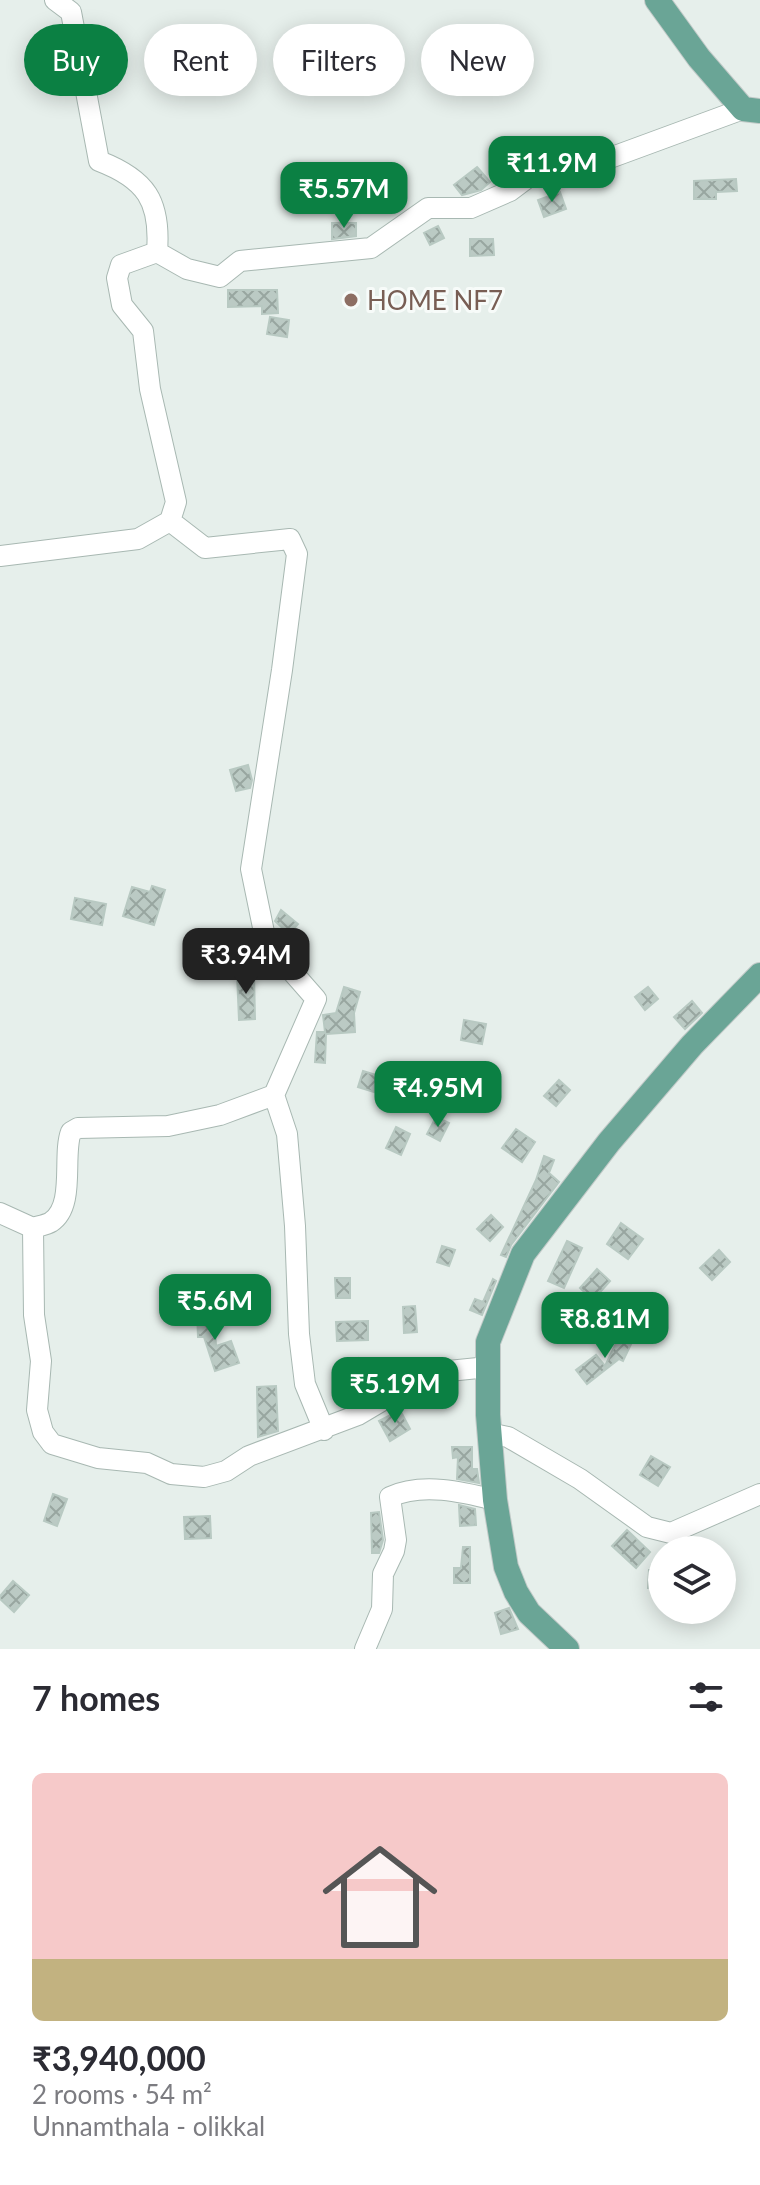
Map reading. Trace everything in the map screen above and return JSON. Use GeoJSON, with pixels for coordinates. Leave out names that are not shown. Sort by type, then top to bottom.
{"type":"FeatureCollection","features":[{"type":"Feature","properties":{"kind":"main road"},"geometry":{"type":"LineString","coordinates":[[657,0],[699,58],[752,110]]}},
{"type":"Feature","properties":{"kind":"main road"},"geometry":{"type":"LineString","coordinates":[[567,1649],[529,1613],[506,1567],[495,1500],[489,1433],[488,1342],[523,1254],[609,1142],[692,1045],[760,975]]}},
{"type":"Feature","properties":{"kind":"street"},"geometry":{"type":"LineString","coordinates":[[55,0],[71,12],[99,161],[125,171],[148,194],[159,225],[157,252]]}},
{"type":"Feature","properties":{"kind":"street"},"geometry":{"type":"LineString","coordinates":[[0,556],[138,539],[170,521],[176,502],[150,389],[143,331],[122,305],[117,278],[121,265],[157,252],[187,269],[220,277],[240,261],[371,248],[428,208],[471,208],[510,191],[530,176],[557,166],[607,159],[752,110]]}},
{"type":"Feature","properties":{"kind":"street"},"geometry":{"type":"LineString","coordinates":[[170,521],[205,548],[290,539],[297,554],[251,869],[266,942],[316,999],[274,1095],[287,1134],[305,1384],[324,1430]]}},
{"type":"Feature","properties":{"kind":"street"},"geometry":{"type":"LineString","coordinates":[[0,1213],[33,1228],[54,1221],[63,1205],[68,1171],[68,1139],[71,1132],[78,1128],[168,1126],[220,1115],[274,1095]]}},
{"type":"Feature","properties":{"kind":"street"},"geometry":{"type":"LineString","coordinates":[[33,1228],[34,1315],[41,1361],[37,1410],[43,1432],[52,1444],[98,1458],[147,1463],[171,1474],[204,1477],[226,1471],[249,1456],[324,1430],[380,1405],[429,1373],[488,1367]]}},
{"type":"Feature","properties":{"kind":"street"},"geometry":{"type":"LineString","coordinates":[[489,1433],[508,1437],[580,1479],[647,1527],[671,1533],[760,1494]]}},
{"type":"Feature","properties":{"kind":"street"},"geometry":{"type":"LineString","coordinates":[[365,1649],[382,1609],[383,1574],[396,1540],[390,1497],[401,1492],[432,1489],[495,1500]]}},
{"type":"Feature","properties":{"kind":"building"},"geometry":{"type":"Polygon","coordinates":[[[477,167],[490,182],[481,190],[462,195],[454,185],[477,167]]]}},
{"type":"Feature","properties":{"kind":"building"},"geometry":{"type":"Polygon","coordinates":[[[736,179],[737,191],[716,192],[716,199],[694,199],[694,181],[736,179]]]}},
{"type":"Feature","properties":{"kind":"building"},"geometry":{"type":"Polygon","coordinates":[[[560,192],[566,209],[544,217],[538,200],[560,192]]]}},
{"type":"Feature","properties":{"kind":"building"},"geometry":{"type":"Polygon","coordinates":[[[332,223],[356,223],[356,236],[332,239],[332,223]]]}},
{"type":"Feature","properties":{"kind":"building"},"geometry":{"type":"Polygon","coordinates":[[[438,226],[444,238],[430,245],[424,233],[438,226]]]}},
{"type":"Feature","properties":{"kind":"building"},"geometry":{"type":"Polygon","coordinates":[[[470,239],[493,239],[494,255],[470,256],[470,239]]]}},
{"type":"Feature","properties":{"kind":"building"},"geometry":{"type":"Polygon","coordinates":[[[228,290],[277,290],[278,313],[262,314],[262,306],[228,307],[228,290]]]}},
{"type":"Feature","properties":{"kind":"building"},"geometry":{"type":"Polygon","coordinates":[[[270,317],[289,320],[287,337],[267,334],[270,317]]]}},
{"type":"Feature","properties":{"kind":"building"},"geometry":{"type":"Polygon","coordinates":[[[248,765],[252,780],[250,788],[236,791],[230,770],[248,765]]]}},
{"type":"Feature","properties":{"kind":"building"},"geometry":{"type":"Polygon","coordinates":[[[152,886],[165,890],[154,925],[123,916],[132,887],[150,892],[152,886]]]}},
{"type":"Feature","properties":{"kind":"building"},"geometry":{"type":"Polygon","coordinates":[[[75,898],[106,904],[102,925],[71,919],[75,898]]]}},
{"type":"Feature","properties":{"kind":"building"},"geometry":{"type":"Polygon","coordinates":[[[281,910],[298,924],[289,934],[275,921],[281,910]]]}},
{"type":"Feature","properties":{"kind":"building"},"geometry":{"type":"Polygon","coordinates":[[[254,973],[255,1019],[239,1020],[237,974],[254,973]]]}},
{"type":"Feature","properties":{"kind":"building"},"geometry":{"type":"Polygon","coordinates":[[[344,987],[360,992],[354,1013],[355,1032],[326,1034],[325,1063],[315,1062],[317,1032],[325,1032],[323,1015],[336,1013],[344,987]]]}},
{"type":"Feature","properties":{"kind":"building"},"geometry":{"type":"Polygon","coordinates":[[[648,987],[658,999],[645,1010],[635,997],[648,987]]]}},
{"type":"Feature","properties":{"kind":"building"},"geometry":{"type":"Polygon","coordinates":[[[692,1001],[702,1013],[685,1029],[674,1017],[692,1001]]]}},
{"type":"Feature","properties":{"kind":"building"},"geometry":{"type":"Polygon","coordinates":[[[464,1020],[486,1024],[482,1044],[461,1040],[464,1020]]]}},
{"type":"Feature","properties":{"kind":"building"},"geometry":{"type":"Polygon","coordinates":[[[363,1071],[379,1076],[374,1092],[358,1087],[363,1071]]]}},
{"type":"Feature","properties":{"kind":"building"},"geometry":{"type":"Polygon","coordinates":[[[559,1080],[570,1090],[556,1106],[544,1096],[559,1080]]]}},
{"type":"Feature","properties":{"kind":"building"},"geometry":{"type":"Polygon","coordinates":[[[436,1117],[449,1123],[440,1141],[427,1134],[436,1117]]]}},
{"type":"Feature","properties":{"kind":"building"},"geometry":{"type":"Polygon","coordinates":[[[396,1127],[410,1134],[401,1155],[386,1148],[396,1127]]]}},
{"type":"Feature","properties":{"kind":"building"},"geometry":{"type":"Polygon","coordinates":[[[516,1129],[535,1142],[522,1162],[502,1148],[516,1129]]]}},
{"type":"Feature","properties":{"kind":"building"},"geometry":{"type":"Polygon","coordinates":[[[544,1156],[554,1160],[549,1173],[559,1182],[511,1245],[506,1257],[501,1255],[536,1180],[544,1156]]]}},
{"type":"Feature","properties":{"kind":"building"},"geometry":{"type":"Polygon","coordinates":[[[491,1215],[503,1227],[490,1241],[477,1229],[491,1215]]]}},
{"type":"Feature","properties":{"kind":"building"},"geometry":{"type":"Polygon","coordinates":[[[621,1223],[643,1239],[628,1259],[607,1244],[621,1223]]]}},
{"type":"Feature","properties":{"kind":"building"},"geometry":{"type":"Polygon","coordinates":[[[567,1241],[582,1248],[564,1288],[548,1281],[567,1241]]]}},
{"type":"Feature","properties":{"kind":"building"},"geometry":{"type":"Polygon","coordinates":[[[442,1246],[455,1250],[449,1266],[437,1262],[442,1246]]]}},
{"type":"Feature","properties":{"kind":"building"},"geometry":{"type":"Polygon","coordinates":[[[719,1250],[730,1262],[712,1280],[700,1268],[719,1250]]]}},
{"type":"Feature","properties":{"kind":"building"},"geometry":{"type":"Polygon","coordinates":[[[597,1269],[610,1281],[593,1300],[580,1288],[597,1269]]]}},
{"type":"Feature","properties":{"kind":"building"},"geometry":{"type":"Polygon","coordinates":[[[335,1278],[350,1278],[350,1298],[336,1298],[335,1278]]]}},
{"type":"Feature","properties":{"kind":"building"},"geometry":{"type":"Polygon","coordinates":[[[493,1279],[496,1281],[482,1315],[470,1310],[475,1299],[483,1302],[493,1279]]]}},
{"type":"Feature","properties":{"kind":"building"},"geometry":{"type":"Polygon","coordinates":[[[415,1306],[417,1332],[404,1333],[403,1307],[415,1306]]]}},
{"type":"Feature","properties":{"kind":"building"},"geometry":{"type":"Polygon","coordinates":[[[197,1310],[214,1310],[216,1346],[231,1341],[239,1363],[215,1371],[204,1337],[198,1337],[197,1310]]]}},
{"type":"Feature","properties":{"kind":"building"},"geometry":{"type":"Polygon","coordinates":[[[368,1321],[368,1340],[337,1341],[336,1322],[368,1321]]]}},
{"type":"Feature","properties":{"kind":"building"},"geometry":{"type":"Polygon","coordinates":[[[620,1335],[633,1340],[623,1361],[619,1359],[587,1384],[576,1370],[596,1355],[605,1366],[620,1335]]]}},
{"type":"Feature","properties":{"kind":"building"},"geometry":{"type":"Polygon","coordinates":[[[358,1358],[363,1369],[346,1376],[342,1365],[358,1358]]]}},
{"type":"Feature","properties":{"kind":"building"},"geometry":{"type":"Polygon","coordinates":[[[276,1386],[278,1431],[258,1437],[257,1387],[276,1386]]]}},
{"type":"Feature","properties":{"kind":"building"},"geometry":{"type":"Polygon","coordinates":[[[400,1410],[410,1429],[390,1441],[379,1421],[400,1410]]]}},
{"type":"Feature","properties":{"kind":"building"},"geometry":{"type":"Polygon","coordinates":[[[452,1447],[472,1447],[472,1469],[477,1469],[479,1483],[457,1479],[458,1457],[453,1458],[452,1447]]]}},
{"type":"Feature","properties":{"kind":"building"},"geometry":{"type":"Polygon","coordinates":[[[651,1456],[670,1467],[658,1486],[640,1475],[651,1456]]]}},
{"type":"Feature","properties":{"kind":"building"},"geometry":{"type":"Polygon","coordinates":[[[53,1494],[67,1499],[57,1526],[44,1521],[53,1494]]]}},
{"type":"Feature","properties":{"kind":"building"},"geometry":{"type":"Polygon","coordinates":[[[459,1505],[475,1509],[476,1525],[460,1526],[459,1505]]]}},
{"type":"Feature","properties":{"kind":"building"},"geometry":{"type":"Polygon","coordinates":[[[379,1512],[383,1540],[379,1553],[372,1553],[371,1513],[379,1512]]]}},
{"type":"Feature","properties":{"kind":"building"},"geometry":{"type":"Polygon","coordinates":[[[210,1516],[211,1538],[185,1539],[184,1517],[210,1516]]]}},
{"type":"Feature","properties":{"kind":"building"},"geometry":{"type":"Polygon","coordinates":[[[627,1530],[648,1550],[648,1554],[636,1568],[612,1546],[627,1530]]]}},
{"type":"Feature","properties":{"kind":"building"},"geometry":{"type":"Polygon","coordinates":[[[463,1547],[470,1547],[470,1583],[454,1583],[454,1568],[461,1568],[463,1547]]]}},
{"type":"Feature","properties":{"kind":"building"},"geometry":{"type":"Polygon","coordinates":[[[13,1581],[29,1595],[14,1612],[0,1599],[13,1581]]]}},
{"type":"Feature","properties":{"kind":"building"},"geometry":{"type":"Polygon","coordinates":[[[509,1608],[518,1629],[501,1634],[495,1613],[509,1608]]]}},
{"type":"Feature","properties":{"kind":"place","name":"HOME NF7"},"geometry":{"type":"Point","coordinates":[351,300]}}]}
